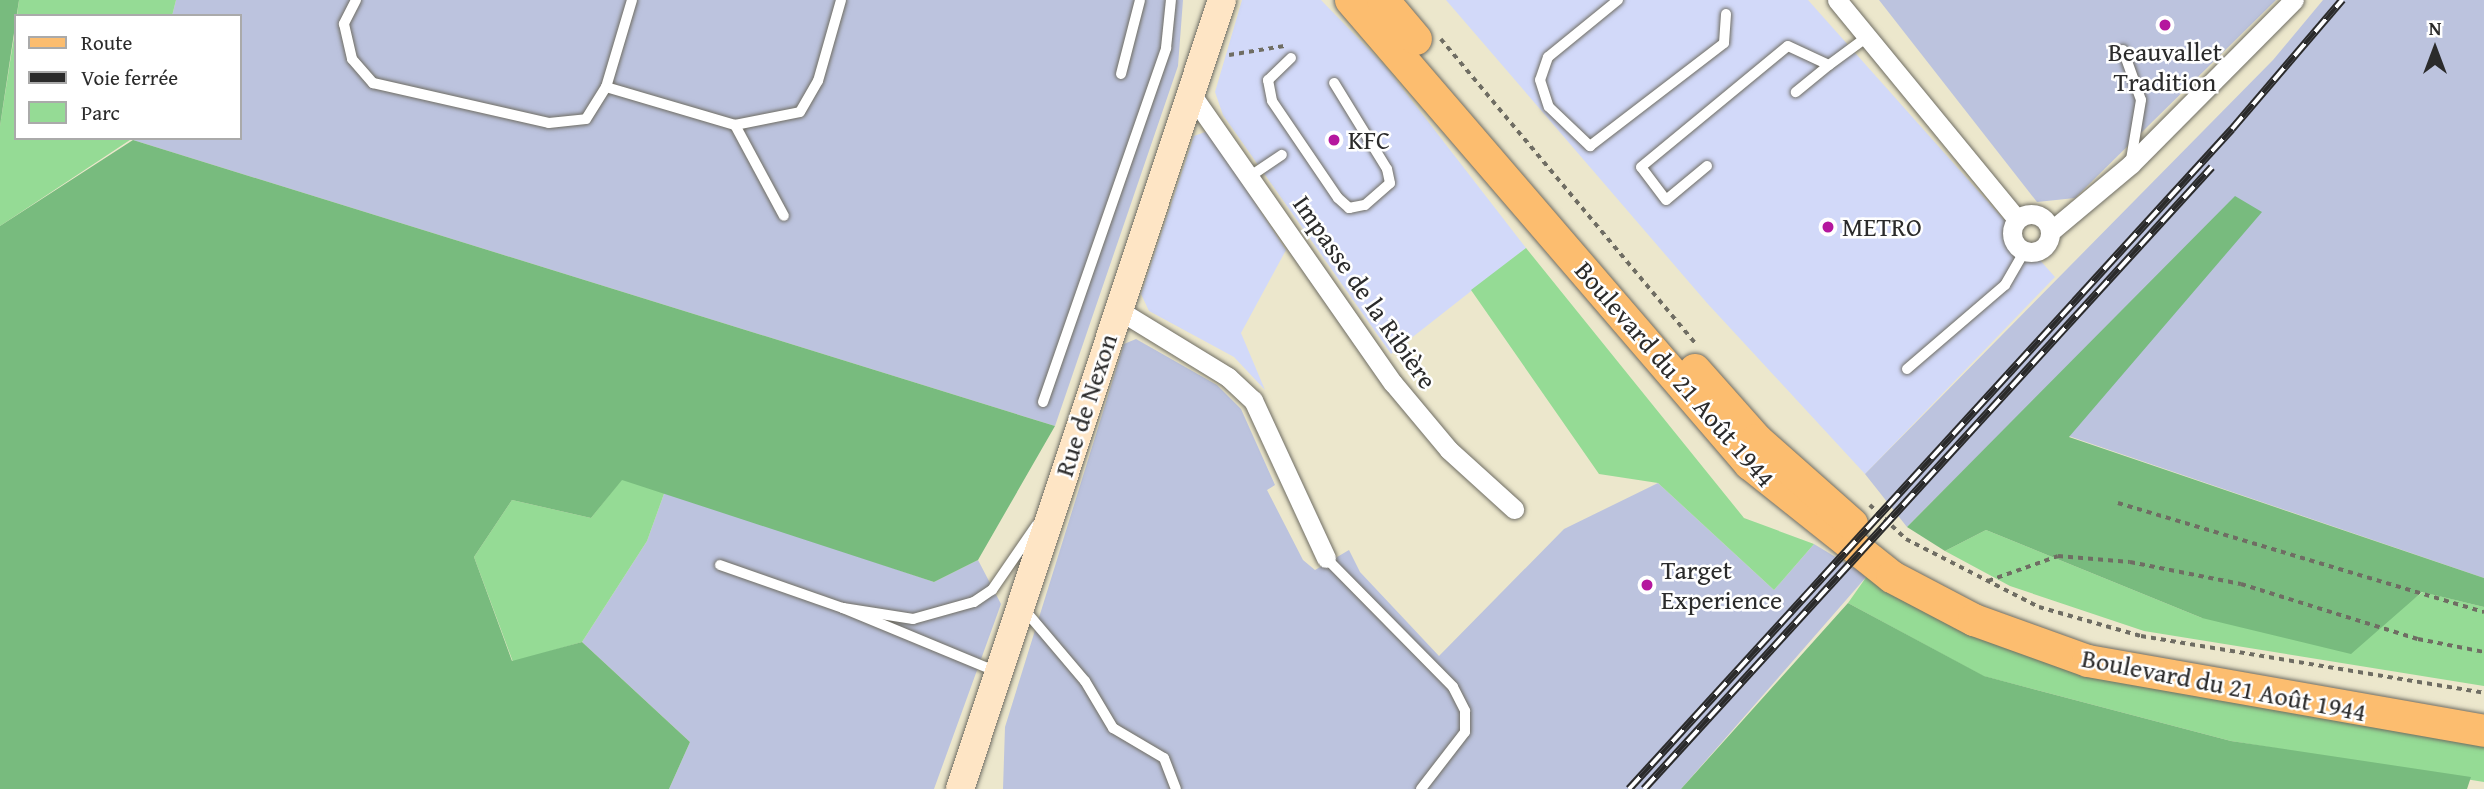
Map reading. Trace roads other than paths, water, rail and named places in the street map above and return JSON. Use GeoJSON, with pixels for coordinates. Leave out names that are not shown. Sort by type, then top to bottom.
{"type":"FeatureCollection","features":[{"type":"Feature","properties":{"kind":"main road","name":"Boulevard du 21 Août 1944"},"geometry":{"type":"LineString","coordinates":[[1351,0],[1750,464],[1892,577],[1974,620],[2088,661],[2484,732]]}},
{"type":"Feature","properties":{"kind":"main road","name":"Boulevard du 21 Août 1944"},"geometry":{"type":"LineString","coordinates":[[1383,0],[1756,440],[1844,519],[1905,561],[1980,600],[2095,643],[2484,710]]}},
{"type":"Feature","properties":{"kind":"main road","name":"Rue de Nexon"},"geometry":{"type":"LineString","coordinates":[[964,785],[1213,17]]}},
{"type":"Feature","properties":{"kind":"street"},"geometry":{"type":"LineString","coordinates":[[1837,0],[2017,219]]}},
{"type":"Feature","properties":{"kind":"street"},"geometry":{"type":"LineString","coordinates":[[2017,219],[2012,238],[2025,251],[2043,248],[2050,231],[2131,164],[2294,0]]}},
{"type":"Feature","properties":{"kind":"street","name":"Impasse de la Ribière"},"geometry":{"type":"LineString","coordinates":[[1189,91],[1252,175],[1392,383],[1449,450],[1514,509]]}},
{"type":"Feature","properties":{"kind":"street"},"geometry":{"type":"LineString","coordinates":[[2017,219],[2039,215],[2050,231]]}},
{"type":"Feature","properties":{"kind":"street"},"geometry":{"type":"LineString","coordinates":[[1117,309],[1228,377],[1253,400],[1326,558]]}},
{"type":"Feature","properties":{"kind":"lane"},"geometry":{"type":"LineString","coordinates":[[356,0],[344,24],[352,59],[373,83],[549,123],[586,119],[606,87],[632,0]]}},
{"type":"Feature","properties":{"kind":"lane"},"geometry":{"type":"LineString","coordinates":[[606,87],[735,125],[800,112],[818,81],[841,0]]}},
{"type":"Feature","properties":{"kind":"lane"},"geometry":{"type":"LineString","coordinates":[[1121,74],[1140,0]]}},
{"type":"Feature","properties":{"kind":"lane"},"geometry":{"type":"LineString","coordinates":[[1043,402],[1166,48],[1171,0]]}},
{"type":"Feature","properties":{"kind":"lane"},"geometry":{"type":"LineString","coordinates":[[1618,0],[1548,57],[1540,80],[1549,107],[1590,146],[1724,43],[1726,15]]}},
{"type":"Feature","properties":{"kind":"lane"},"geometry":{"type":"LineString","coordinates":[[1796,92],[1867,37]]}},
{"type":"Feature","properties":{"kind":"lane"},"geometry":{"type":"LineString","coordinates":[[1707,166],[1666,200],[1641,167],[1788,46],[1829,65]]}},
{"type":"Feature","properties":{"kind":"lane"},"geometry":{"type":"LineString","coordinates":[[2123,50],[2141,100],[2131,164]]}},
{"type":"Feature","properties":{"kind":"lane"},"geometry":{"type":"LineString","coordinates":[[1291,58],[1268,80],[1272,101],[1338,198],[1349,208],[1365,205],[1390,183],[1387,169],[1334,83]]}},
{"type":"Feature","properties":{"kind":"lane"},"geometry":{"type":"LineString","coordinates":[[735,125],[784,216]]}},
{"type":"Feature","properties":{"kind":"lane"},"geometry":{"type":"LineString","coordinates":[[1252,175],[1282,155]]}},
{"type":"Feature","properties":{"kind":"lane"},"geometry":{"type":"LineString","coordinates":[[1907,369],[2005,285],[2025,251]]}},
{"type":"Feature","properties":{"kind":"lane"},"geometry":{"type":"LineString","coordinates":[[843,608],[914,619],[974,602],[992,590],[1055,500]]}},
{"type":"Feature","properties":{"kind":"lane"},"geometry":{"type":"LineString","coordinates":[[1326,558],[1453,687],[1465,711],[1465,732],[1421,789]]}},
{"type":"Feature","properties":{"kind":"lane"},"geometry":{"type":"LineString","coordinates":[[720,565],[843,608],[999,672]]}},
{"type":"Feature","properties":{"kind":"lane"},"geometry":{"type":"LineString","coordinates":[[1021,605],[1085,681],[1113,729],[1164,758],[1176,789]]}},
{"type":"Feature","properties":{"kind":"railway"},"geometry":{"type":"LineString","coordinates":[[1629,789],[2232,129],[2342,0]]}},
{"type":"Feature","properties":{"kind":"railway"},"geometry":{"type":"LineString","coordinates":[[1644,789],[2212,167]]}},
{"type":"Feature","properties":{"kind":"place","name":"Beauvallet Tradition"},"geometry":{"type":"Point","coordinates":[2165,25]}},
{"type":"Feature","properties":{"kind":"place","name":"KFC"},"geometry":{"type":"Point","coordinates":[1334,140]}},
{"type":"Feature","properties":{"kind":"place","name":"METRO"},"geometry":{"type":"Point","coordinates":[1828,227]}},
{"type":"Feature","properties":{"kind":"place","name":"Target Experience"},"geometry":{"type":"Point","coordinates":[1647,585]}}]}
